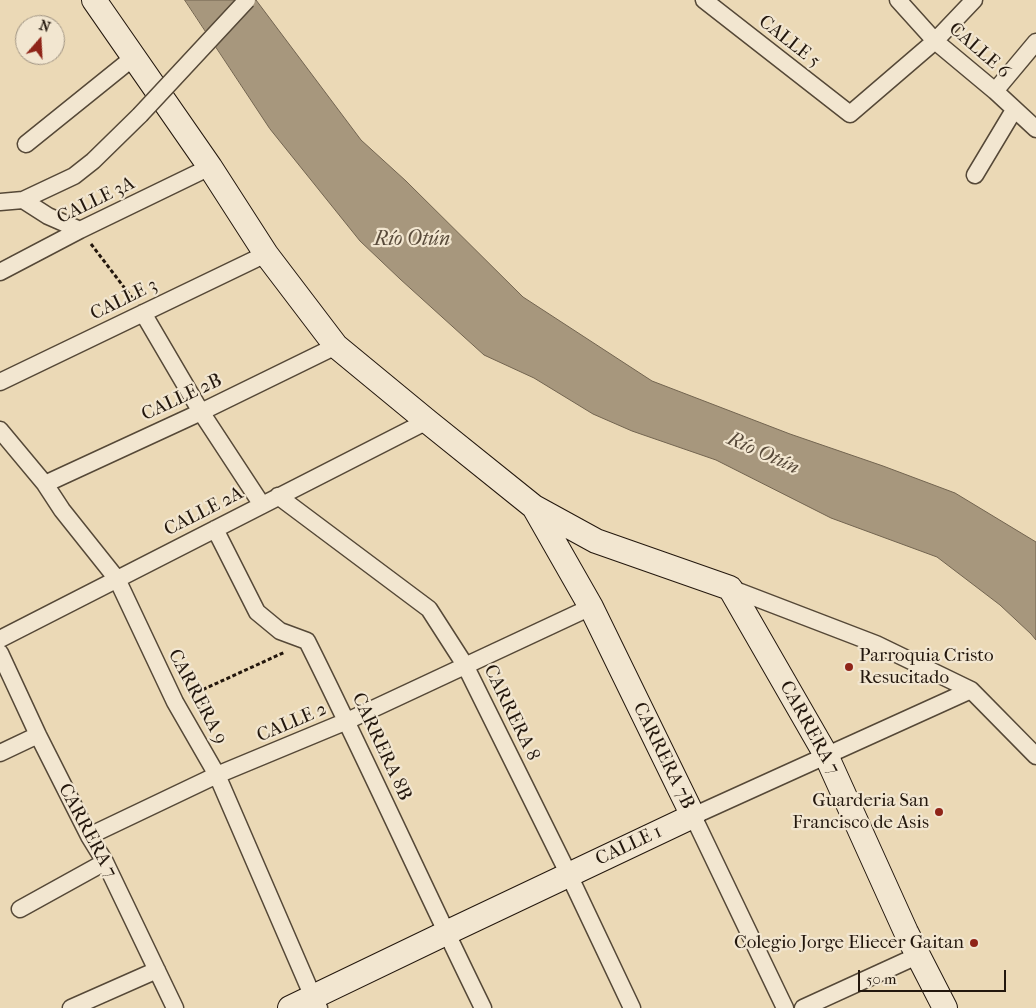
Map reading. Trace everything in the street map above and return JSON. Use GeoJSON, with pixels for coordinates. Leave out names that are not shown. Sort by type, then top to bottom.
{"type":"FeatureCollection","features":[{"type":"Feature","properties":{"kind":"main road"},"geometry":{"type":"LineString","coordinates":[[94,0],[210,167],[266,254],[336,346],[534,507],[596,541],[730,588]]}},
{"type":"Feature","properties":{"kind":"main road","name":"CARRERA 7B"},"geometry":{"type":"LineString","coordinates":[[534,507],[591,607],[693,816]]}},
{"type":"Feature","properties":{"kind":"main road","name":"CARRERA 7"},"geometry":{"type":"LineString","coordinates":[[730,588],[826,755],[906,932],[945,1008]]}},
{"type":"Feature","properties":{"kind":"main road","name":"CALLE 1"},"geometry":{"type":"LineString","coordinates":[[290,1008],[316,1002],[446,932],[693,816]]}},
{"type":"Feature","properties":{"kind":"street"},"geometry":{"type":"LineString","coordinates":[[0,202],[23,200],[74,176],[93,161],[140,115],[247,0]]}},
{"type":"Feature","properties":{"kind":"street","name":"CALLE 5"},"geometry":{"type":"LineString","coordinates":[[704,0],[850,114],[935,41]]}},
{"type":"Feature","properties":{"kind":"street","name":"CALLE 6"},"geometry":{"type":"LineString","coordinates":[[898,0],[935,41],[995,91],[1036,129]]}},
{"type":"Feature","properties":{"kind":"street"},"geometry":{"type":"LineString","coordinates":[[935,41],[974,0]]}},
{"type":"Feature","properties":{"kind":"street"},"geometry":{"type":"LineString","coordinates":[[995,91],[1036,42]]}},
{"type":"Feature","properties":{"kind":"street"},"geometry":{"type":"LineString","coordinates":[[26,144],[134,57]]}},
{"type":"Feature","properties":{"kind":"street"},"geometry":{"type":"LineString","coordinates":[[975,175],[1014,110]]}},
{"type":"Feature","properties":{"kind":"street","name":"CALLE 3A"},"geometry":{"type":"LineString","coordinates":[[0,272],[80,230],[210,167]]}},
{"type":"Feature","properties":{"kind":"street"},"geometry":{"type":"LineString","coordinates":[[23,200],[48,216],[80,230]]}},
{"type":"Feature","properties":{"kind":"street","name":"CALLE 3"},"geometry":{"type":"LineString","coordinates":[[0,382],[266,254]]}},
{"type":"Feature","properties":{"kind":"street"},"geometry":{"type":"LineString","coordinates":[[143,313],[201,412],[262,505]]}},
{"type":"Feature","properties":{"kind":"street","name":"CALLE 2B"},"geometry":{"type":"LineString","coordinates":[[45,484],[201,412],[336,346]]}},
{"type":"Feature","properties":{"kind":"street","name":"CALLE 2A"},"geometry":{"type":"LineString","coordinates":[[0,639],[427,421]]}},
{"type":"Feature","properties":{"kind":"street","name":"CARRERA 9"},"geometry":{"type":"LineString","coordinates":[[0,430],[45,484],[62,510],[117,579],[174,702],[217,775],[316,1002]]}},
{"type":"Feature","properties":{"kind":"street","name":"CARRERA 8"},"geometry":{"type":"LineString","coordinates":[[278,496],[429,609],[465,666],[569,874],[632,1008]]}},
{"type":"Feature","properties":{"kind":"street"},"geometry":{"type":"LineString","coordinates":[[215,528],[257,612],[280,631],[307,642]]}},
{"type":"Feature","properties":{"kind":"street"},"geometry":{"type":"LineString","coordinates":[[730,588],[876,644],[971,690],[1036,756]]}},
{"type":"Feature","properties":{"kind":"street","name":"CALLE 2"},"geometry":{"type":"LineString","coordinates":[[89,836],[217,775],[347,721],[591,607]]}},
{"type":"Feature","properties":{"kind":"street","name":"CARRERA 8B"},"geometry":{"type":"LineString","coordinates":[[307,642],[347,721],[483,1008]]}},
{"type":"Feature","properties":{"kind":"street","name":"CARRERA 7"},"geometry":{"type":"LineString","coordinates":[[0,654],[38,735],[89,836],[105,862],[175,1008]]}},
{"type":"Feature","properties":{"kind":"street","name":"CALLE 1"},"geometry":{"type":"LineString","coordinates":[[693,816],[971,690]]}},
{"type":"Feature","properties":{"kind":"street"},"geometry":{"type":"LineString","coordinates":[[0,753],[38,735]]}},
{"type":"Feature","properties":{"kind":"street","name":"CARRERA 7B"},"geometry":{"type":"LineString","coordinates":[[693,816],[785,1008]]}},
{"type":"Feature","properties":{"kind":"street"},"geometry":{"type":"LineString","coordinates":[[20,909],[105,862]]}},
{"type":"Feature","properties":{"kind":"street"},"geometry":{"type":"LineString","coordinates":[[803,1008],[919,955]]}},
{"type":"Feature","properties":{"kind":"street"},"geometry":{"type":"LineString","coordinates":[[71,1008],[157,970]]}},
{"type":"Feature","properties":{"kind":"path"},"geometry":{"type":"LineString","coordinates":[[80,230],[143,313]]}},
{"type":"Feature","properties":{"kind":"path"},"geometry":{"type":"LineString","coordinates":[[174,702],[307,642]]}},
{"type":"Feature","properties":{"kind":"water","name":"Río Otún"},"geometry":{"type":"Polygon","coordinates":[[[185,0],[256,0],[361,140],[406,181],[523,297],[652,381],[790,434],[955,493],[1036,542],[1036,640],[1000,605],[937,557],[831,518],[716,460],[632,431],[593,414],[534,378],[484,355],[360,241],[270,129],[185,0]]]}},
{"type":"Feature","properties":{"kind":"place","name":"Parroquia Cristo Resucitado"},"geometry":{"type":"Point","coordinates":[849,667]}},
{"type":"Feature","properties":{"kind":"place","name":"Guarderia San Francisco de Asis"},"geometry":{"type":"Point","coordinates":[939,812]}},
{"type":"Feature","properties":{"kind":"place","name":"Colegio Jorge Eliecer Gaitan"},"geometry":{"type":"Point","coordinates":[974,943]}}]}
